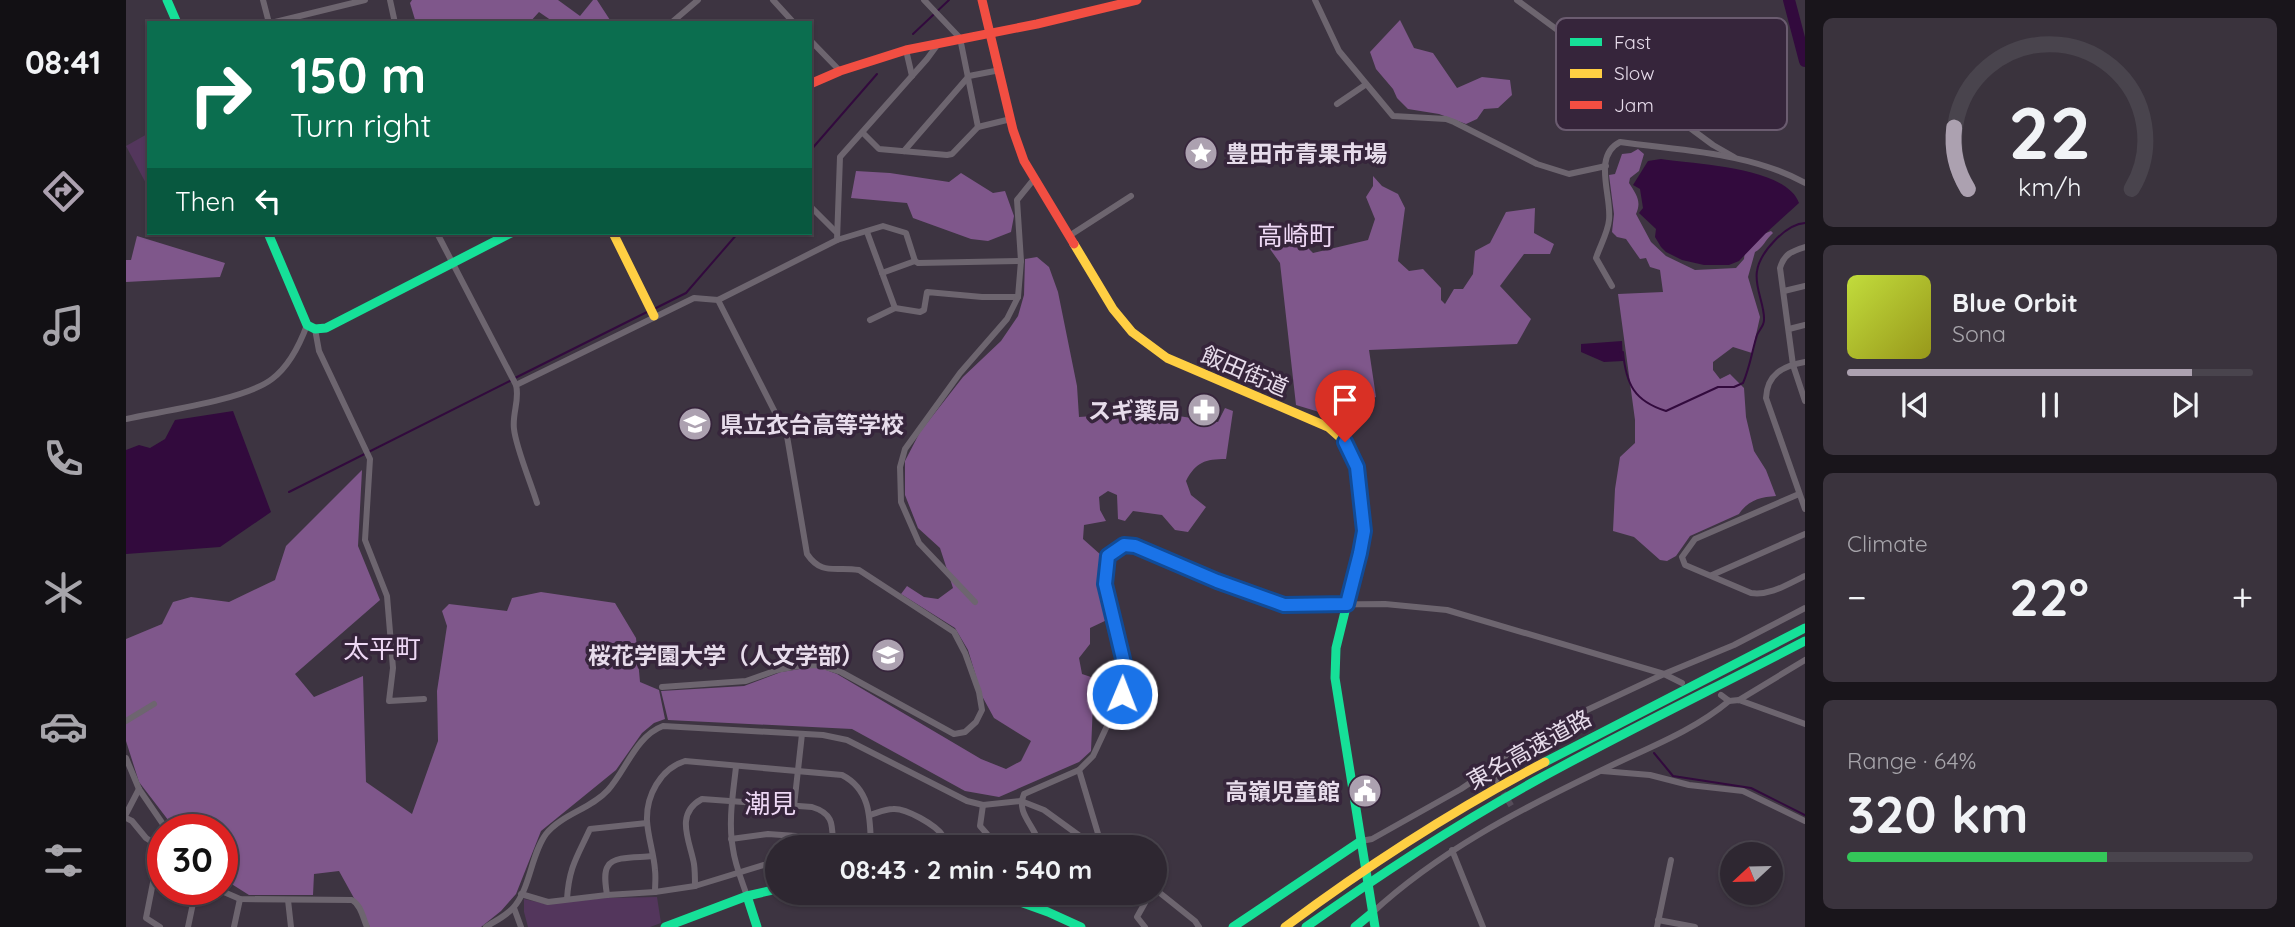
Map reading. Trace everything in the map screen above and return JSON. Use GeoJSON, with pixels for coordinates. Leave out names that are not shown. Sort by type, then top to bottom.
{"type":"FeatureCollection","features":[{"type":"Feature","properties":{"kind":"main road"},"geometry":{"type":"LineString","coordinates":[[167,0],[176,21]]}},
{"type":"Feature","properties":{"kind":"main road","name":"飯田街道"},"geometry":{"type":"LineString","coordinates":[[982,0],[1016,141],[1034,179],[1113,309],[1132,332],[1177,364],[1328,428],[1348,447],[1357,467],[1364,531],[1336,648],[1335,678],[1375,927]]}},
{"type":"Feature","properties":{"kind":"main road"},"geometry":{"type":"LineString","coordinates":[[812,83],[840,71],[906,50],[1137,0]]}},
{"type":"Feature","properties":{"kind":"main road"},"geometry":{"type":"LineString","coordinates":[[269,235],[311,327],[326,328],[507,235]]}},
{"type":"Feature","properties":{"kind":"main road"},"geometry":{"type":"LineString","coordinates":[[614,235],[654,316]]}},
{"type":"Feature","properties":{"kind":"main road","name":"東名高速道路"},"geometry":{"type":"LineString","coordinates":[[1285,927],[1381,858],[1518,776],[1805,628]]}},
{"type":"Feature","properties":{"kind":"main road","name":"東名高速道路"},"geometry":{"type":"LineString","coordinates":[[1306,927],[1388,870],[1513,793],[1805,641]]}},
{"type":"Feature","properties":{"kind":"main road"},"geometry":{"type":"LineString","coordinates":[[1233,927],[1361,841]]}},
{"type":"Feature","properties":{"kind":"main road"},"geometry":{"type":"LineString","coordinates":[[665,927],[765,892]]}},
{"type":"Feature","properties":{"kind":"main road"},"geometry":{"type":"LineString","coordinates":[[747,896],[757,927]]}},
{"type":"Feature","properties":{"kind":"main road"},"geometry":{"type":"LineString","coordinates":[[1028,905],[1081,927]]}},
{"type":"Feature","properties":{"kind":"main road"},"geometry":{"type":"LineString","coordinates":[[1354,927],[1372,910]]}},
{"type":"Feature","properties":{"kind":"street"},"geometry":{"type":"LineString","coordinates":[[263,0],[269,21]]}},
{"type":"Feature","properties":{"kind":"street"},"geometry":{"type":"LineString","coordinates":[[278,21],[366,0]]}},
{"type":"Feature","properties":{"kind":"street"},"geometry":{"type":"LineString","coordinates":[[390,0],[395,21]]}},
{"type":"Feature","properties":{"kind":"street"},"geometry":{"type":"LineString","coordinates":[[673,21],[698,0]]}},
{"type":"Feature","properties":{"kind":"street"},"geometry":{"type":"LineString","coordinates":[[773,0],[792,21]]}},
{"type":"Feature","properties":{"kind":"street"},"geometry":{"type":"LineString","coordinates":[[924,0],[960,37],[978,127]]}},
{"type":"Feature","properties":{"kind":"street"},"geometry":{"type":"LineString","coordinates":[[1315,0],[1339,51],[1365,85],[1396,118],[1454,122],[1537,164],[1569,174],[1606,166]]}},
{"type":"Feature","properties":{"kind":"street"},"geometry":{"type":"LineString","coordinates":[[1517,0],[1556,29]]}},
{"type":"Feature","properties":{"kind":"street"},"geometry":{"type":"LineString","coordinates":[[812,42],[840,71]]}},
{"type":"Feature","properties":{"kind":"street"},"geometry":{"type":"LineString","coordinates":[[837,236],[840,157],[939,42]]}},
{"type":"Feature","properties":{"kind":"street"},"geometry":{"type":"LineString","coordinates":[[906,50],[912,76]]}},
{"type":"Feature","properties":{"kind":"street"},"geometry":{"type":"LineString","coordinates":[[904,151],[969,76],[1000,70]]}},
{"type":"Feature","properties":{"kind":"street"},"geometry":{"type":"LineString","coordinates":[[1337,104],[1365,85]]}},
{"type":"Feature","properties":{"kind":"street"},"geometry":{"type":"LineString","coordinates":[[863,133],[879,149],[952,154],[978,127],[1011,119]]}},
{"type":"Feature","properties":{"kind":"street"},"geometry":{"type":"LineString","coordinates":[[1693,130],[1736,158]]}},
{"type":"Feature","properties":{"kind":"street"},"geometry":{"type":"LineString","coordinates":[[1612,286],[1597,258],[1609,220],[1604,175],[1606,156],[1620,142],[1756,162],[1782,170],[1805,183]]}},
{"type":"Feature","properties":{"kind":"street"},"geometry":{"type":"LineString","coordinates":[[975,602],[919,543],[901,502],[900,467],[905,449],[960,373],[1007,319],[1018,297],[1021,261],[1017,200],[1034,179]]}},
{"type":"Feature","properties":{"kind":"street"},"geometry":{"type":"LineString","coordinates":[[1069,236],[1131,196]]}},
{"type":"Feature","properties":{"kind":"street"},"geometry":{"type":"LineString","coordinates":[[812,208],[837,236]]}},
{"type":"Feature","properties":{"kind":"street"},"geometry":{"type":"LineString","coordinates":[[516,385],[694,298],[718,300],[837,236],[867,232],[883,226],[904,231],[915,261]]}},
{"type":"Feature","properties":{"kind":"street"},"geometry":{"type":"LineString","coordinates":[[867,232],[895,308]]}},
{"type":"Feature","properties":{"kind":"street"},"geometry":{"type":"LineString","coordinates":[[438,235],[516,385],[519,395],[514,411],[514,430],[537,503]]}},
{"type":"Feature","properties":{"kind":"street"},"geometry":{"type":"LineString","coordinates":[[1805,247],[1788,253],[1780,268],[1793,365],[1805,401]]}},
{"type":"Feature","properties":{"kind":"street"},"geometry":{"type":"LineString","coordinates":[[882,273],[915,261],[1021,261]]}},
{"type":"Feature","properties":{"kind":"street"},"geometry":{"type":"LineString","coordinates":[[1784,292],[1805,286]]}},
{"type":"Feature","properties":{"kind":"street"},"geometry":{"type":"LineString","coordinates":[[870,320],[895,308],[920,312],[924,310],[927,292],[1018,297]]}},
{"type":"Feature","properties":{"kind":"street"},"geometry":{"type":"LineString","coordinates":[[662,687],[746,681],[777,670],[819,665],[841,672],[954,734],[965,732],[976,722],[982,710],[979,692],[965,653],[954,632],[859,570],[814,565],[807,554],[787,436],[718,300]]}},
{"type":"Feature","properties":{"kind":"street"},"geometry":{"type":"LineString","coordinates":[[1789,329],[1805,325]]}},
{"type":"Feature","properties":{"kind":"street"},"geometry":{"type":"LineString","coordinates":[[126,419],[234,396],[264,385],[275,377],[311,327]]}},
{"type":"Feature","properties":{"kind":"street"},"geometry":{"type":"LineString","coordinates":[[311,327],[319,351],[370,459],[365,540],[387,596],[393,668],[389,701],[424,699]]}},
{"type":"Feature","properties":{"kind":"street"},"geometry":{"type":"LineString","coordinates":[[1805,362],[1773,375],[1767,386],[1766,398],[1805,509]]}},
{"type":"Feature","properties":{"kind":"street"},"geometry":{"type":"LineString","coordinates":[[1799,494],[1695,539],[1682,561],[1685,565],[1751,593],[1760,594],[1777,589],[1805,576]]}},
{"type":"Feature","properties":{"kind":"street"},"geometry":{"type":"LineString","coordinates":[[1712,575],[1805,534]]}},
{"type":"Feature","properties":{"kind":"street"},"geometry":{"type":"LineString","coordinates":[[1037,835],[1021,809],[1024,794],[1079,770],[1093,755],[1125,683],[1124,663],[1105,584],[1108,556],[1124,545],[1135,546],[1217,581],[1284,605],[1385,604],[1447,610],[1664,674],[1682,682]]}},
{"type":"Feature","properties":{"kind":"street"},"geometry":{"type":"LineString","coordinates":[[1361,841],[1372,839],[1461,789],[1572,717],[1734,645],[1805,608]]}},
{"type":"Feature","properties":{"kind":"street"},"geometry":{"type":"LineString","coordinates":[[1372,910],[1452,850],[1514,810],[1649,749],[1805,660]]}},
{"type":"Feature","properties":{"kind":"street"},"geometry":{"type":"LineString","coordinates":[[1721,695],[1729,701]]}},
{"type":"Feature","properties":{"kind":"street"},"geometry":{"type":"LineString","coordinates":[[1739,700],[1805,724]]}},
{"type":"Feature","properties":{"kind":"street"},"geometry":{"type":"LineString","coordinates":[[126,721],[154,704]]}},
{"type":"Feature","properties":{"kind":"street"},"geometry":{"type":"LineString","coordinates":[[486,927],[513,908],[547,833],[605,794],[652,731],[663,726],[802,734],[847,740],[967,801],[983,805],[1021,801],[1044,810],[1078,835]]}},
{"type":"Feature","properties":{"kind":"street"},"geometry":{"type":"LineString","coordinates":[[794,806],[802,734]]}},
{"type":"Feature","properties":{"kind":"street"},"geometry":{"type":"LineString","coordinates":[[126,758],[139,789],[156,814]]}},
{"type":"Feature","properties":{"kind":"street"},"geometry":{"type":"LineString","coordinates":[[655,892],[656,870],[647,810],[662,775],[671,766],[685,761],[834,774],[847,778],[861,790],[870,815],[871,835]]}},
{"type":"Feature","properties":{"kind":"street"},"geometry":{"type":"LineString","coordinates":[[736,767],[731,839],[747,896]]}},
{"type":"Feature","properties":{"kind":"street"},"geometry":{"type":"LineString","coordinates":[[1490,769],[1496,780]]}},
{"type":"Feature","properties":{"kind":"street"},"geometry":{"type":"LineString","coordinates":[[1079,770],[1098,835]]}},
{"type":"Feature","properties":{"kind":"street"},"geometry":{"type":"LineString","coordinates":[[1600,770],[1614,774],[1650,775],[1689,785],[1742,791],[1805,821]]}},
{"type":"Feature","properties":{"kind":"street"},"geometry":{"type":"LineString","coordinates":[[139,789],[126,816],[147,839]]}},
{"type":"Feature","properties":{"kind":"street"},"geometry":{"type":"LineString","coordinates":[[695,886],[695,867],[686,835],[688,813],[692,805],[702,799],[812,807],[827,814],[832,835]]}},
{"type":"Feature","properties":{"kind":"street"},"geometry":{"type":"LineString","coordinates":[[983,805],[980,826],[987,835]]}},
{"type":"Feature","properties":{"kind":"street"},"geometry":{"type":"LineString","coordinates":[[870,815],[902,809],[936,827],[942,835]]}},
{"type":"Feature","properties":{"kind":"street"},"geometry":{"type":"LineString","coordinates":[[567,899],[572,865],[590,829],[647,823]]}},
{"type":"Feature","properties":{"kind":"street"},"geometry":{"type":"LineString","coordinates":[[731,839],[782,835]]}},
{"type":"Feature","properties":{"kind":"street"},"geometry":{"type":"LineString","coordinates":[[1452,850],[1483,927]]}},
{"type":"Feature","properties":{"kind":"street"},"geometry":{"type":"LineString","coordinates":[[607,895],[606,868],[609,864],[616,860],[652,856]]}},
{"type":"Feature","properties":{"kind":"street"},"geometry":{"type":"LineString","coordinates":[[1671,860],[1657,923],[1695,927]]}},
{"type":"Feature","properties":{"kind":"street"},"geometry":{"type":"LineString","coordinates":[[521,894],[548,902],[655,892],[695,886],[765,864]]}},
{"type":"Feature","properties":{"kind":"street"},"geometry":{"type":"LineString","coordinates":[[234,927],[240,898],[352,900],[360,910],[367,927]]}},
{"type":"Feature","properties":{"kind":"street"},"geometry":{"type":"LineString","coordinates":[[1167,899],[1197,924]]}},
{"type":"Feature","properties":{"kind":"street"},"geometry":{"type":"LineString","coordinates":[[288,900],[291,927]]}},
{"type":"Feature","properties":{"kind":"street"},"geometry":{"type":"LineString","coordinates":[[149,905],[146,918],[160,927]]}},
{"type":"Feature","properties":{"kind":"street"},"geometry":{"type":"LineString","coordinates":[[188,927],[193,905]]}},
{"type":"Feature","properties":{"kind":"street"},"geometry":{"type":"LineString","coordinates":[[1144,905],[1137,917],[1145,927]]}},
{"type":"Feature","properties":{"kind":"street"},"geometry":{"type":"LineString","coordinates":[[513,908],[521,927]]}},
{"type":"Feature","properties":{"kind":"street"},"geometry":{"type":"LineString","coordinates":[[1187,927],[1197,924]]}},
{"type":"Feature","properties":{"kind":"shaded area"},"geometry":{"type":"Polygon","coordinates":[[[412,0],[558,0],[580,16],[593,0],[597,0],[610,20],[552,21],[539,12],[531,21],[415,21],[410,3],[412,0]]]}},
{"type":"Feature","properties":{"kind":"shaded area"},"geometry":{"type":"Polygon","coordinates":[[[1400,20],[1414,48],[1433,53],[1457,88],[1482,77],[1510,80],[1512,95],[1498,108],[1484,109],[1477,119],[1466,124],[1439,114],[1408,109],[1376,69],[1370,52],[1400,20]]]}},
{"type":"Feature","properties":{"kind":"shaded area"},"geometry":{"type":"Polygon","coordinates":[[[147,134],[147,185],[126,146],[147,134]]]}},
{"type":"Feature","properties":{"kind":"shaded area"},"geometry":{"type":"Polygon","coordinates":[[[1638,149],[1644,154],[1639,171],[1630,178],[1629,183],[1638,201],[1636,214],[1651,242],[1666,256],[1695,270],[1736,268],[1744,259],[1746,241],[1771,231],[1773,233],[1755,252],[1748,277],[1760,317],[1752,353],[1733,347],[1713,362],[1713,370],[1720,379],[1730,374],[1744,388],[1746,417],[1754,451],[1766,470],[1776,496],[1755,500],[1746,505],[1739,514],[1690,536],[1676,556],[1667,561],[1660,560],[1634,537],[1613,531],[1620,457],[1635,443],[1635,420],[1618,294],[1663,292],[1660,270],[1650,267],[1646,258],[1640,259],[1626,239],[1617,237],[1612,232],[1614,214],[1609,175],[1615,174],[1622,154],[1638,149]]]}},
{"type":"Feature","properties":{"kind":"shaded area"},"geometry":{"type":"Polygon","coordinates":[[[1661,159],[1738,169],[1759,175],[1791,191],[1799,203],[1739,261],[1729,265],[1704,265],[1682,260],[1661,247],[1655,237],[1656,229],[1639,213],[1643,208],[1640,189],[1633,185],[1648,161],[1661,159]]]}},
{"type":"Feature","properties":{"kind":"shaded area"},"geometry":{"type":"Polygon","coordinates":[[[856,171],[949,182],[961,173],[993,193],[1005,191],[1014,216],[1011,232],[988,241],[971,239],[913,218],[907,203],[851,198],[856,171]]]}},
{"type":"Feature","properties":{"kind":"shaded area"},"geometry":{"type":"Polygon","coordinates":[[[1373,176],[1382,186],[1398,194],[1405,208],[1398,261],[1409,271],[1423,269],[1441,288],[1441,300],[1445,304],[1454,289],[1463,289],[1473,274],[1475,251],[1490,243],[1506,212],[1535,208],[1534,233],[1554,244],[1550,254],[1524,254],[1500,286],[1531,319],[1517,344],[1369,350],[1376,397],[1329,415],[1296,405],[1280,263],[1270,249],[1291,231],[1313,253],[1368,240],[1375,219],[1366,197],[1373,186],[1373,176]]]}},
{"type":"Feature","properties":{"kind":"shaded area"},"geometry":{"type":"Polygon","coordinates":[[[137,236],[225,263],[220,277],[126,282],[126,260],[131,260],[137,236]]]}},
{"type":"Feature","properties":{"kind":"shaded area"},"geometry":{"type":"Polygon","coordinates":[[[1037,257],[1049,267],[1058,292],[1077,386],[1079,417],[1152,412],[1218,422],[1225,408],[1233,411],[1226,459],[1202,463],[1186,481],[1191,495],[1206,507],[1188,532],[1175,530],[1162,515],[1133,511],[1125,521],[1118,519],[1117,495],[1108,491],[1099,497],[1100,510],[1106,521],[1084,525],[1083,539],[1101,555],[1101,585],[1109,619],[1090,628],[1090,644],[1079,658],[1082,674],[1094,678],[1091,751],[1079,762],[999,797],[965,791],[852,729],[668,720],[661,691],[744,686],[781,672],[818,667],[837,674],[981,759],[1006,769],[1021,761],[1031,741],[994,718],[982,696],[968,650],[955,628],[901,594],[907,586],[924,597],[938,599],[953,588],[940,548],[918,528],[905,495],[905,461],[920,432],[963,377],[1001,341],[1018,316],[1024,295],[1025,259],[1037,257]]]}},
{"type":"Feature","properties":{"kind":"shaded area"},"geometry":{"type":"Polygon","coordinates":[[[1622,341],[1623,361],[1604,362],[1581,352],[1581,344],[1622,341]]]}},
{"type":"Feature","properties":{"kind":"shaded area"},"geometry":{"type":"Polygon","coordinates":[[[233,411],[271,512],[220,547],[126,554],[126,450],[139,445],[150,448],[165,439],[175,420],[233,411]]]}},
{"type":"Feature","properties":{"kind":"shaded area"},"geometry":{"type":"Polygon","coordinates":[[[362,470],[358,546],[380,600],[295,674],[314,697],[363,676],[366,782],[412,814],[438,741],[437,691],[447,626],[442,611],[449,604],[507,611],[512,598],[541,592],[615,603],[636,638],[640,682],[659,690],[665,719],[654,723],[642,733],[616,770],[541,831],[516,894],[481,927],[370,927],[339,871],[314,874],[313,895],[249,895],[238,888],[238,814],[164,814],[139,782],[126,741],[126,639],[162,624],[173,602],[191,597],[229,602],[275,580],[286,546],[362,470]]]}},
{"type":"Feature","properties":{"kind":"shaded area"},"geometry":{"type":"Polygon","coordinates":[[[657,897],[661,923],[650,927],[528,927],[524,912],[524,899],[546,904],[606,898],[657,897]]]}},
{"type":"Feature","properties":{"kind":"waterway"},"geometry":{"type":"LineString","coordinates":[[913,34],[949,0]]}},
{"type":"Feature","properties":{"kind":"waterway"},"geometry":{"type":"LineString","coordinates":[[1789,0],[1805,61]]}},
{"type":"Feature","properties":{"kind":"waterway"},"geometry":{"type":"LineString","coordinates":[[812,149],[877,74]]}},
{"type":"Feature","properties":{"kind":"waterway"},"geometry":{"type":"LineString","coordinates":[[1620,352],[1623,352],[1626,373],[1634,390],[1646,402],[1666,411],[1718,387],[1734,387],[1743,383],[1757,335],[1764,322],[1757,283],[1759,264],[1775,240],[1790,228],[1805,223]]}},
{"type":"Feature","properties":{"kind":"waterway"},"geometry":{"type":"LineString","coordinates":[[656,308],[686,293],[736,235]]}},
{"type":"Feature","properties":{"kind":"waterway"},"geometry":{"type":"LineString","coordinates":[[515,378],[647,312]]}},
{"type":"Feature","properties":{"kind":"waterway"},"geometry":{"type":"LineString","coordinates":[[289,492],[510,381]]}},
{"type":"Feature","properties":{"kind":"waterway"},"geometry":{"type":"LineString","coordinates":[[1654,753],[1673,776],[1751,788],[1805,815]]}},
{"type":"Feature","properties":{"kind":"tunnel"},"geometry":{"type":"LineString","coordinates":[[1499,785],[1512,807]]}},
{"type":"Feature","properties":{"kind":"traffic: fast"},"geometry":{"type":"LineString","coordinates":[[167,0],[176,21]]}},
{"type":"Feature","properties":{"kind":"traffic: fast"},"geometry":{"type":"LineString","coordinates":[[269,235],[307,325],[315,329],[326,328],[507,235]]}},
{"type":"Feature","properties":{"kind":"traffic: fast"},"geometry":{"type":"LineString","coordinates":[[1353,579],[1336,648],[1335,678],[1375,927]]}},
{"type":"Feature","properties":{"kind":"traffic: fast"},"geometry":{"type":"LineString","coordinates":[[1545,762],[1805,628]]}},
{"type":"Feature","properties":{"kind":"traffic: fast"},"geometry":{"type":"LineString","coordinates":[[1306,927],[1419,851],[1535,781],[1805,641]]}},
{"type":"Feature","properties":{"kind":"traffic: fast"},"geometry":{"type":"LineString","coordinates":[[1233,927],[1361,841]]}},
{"type":"Feature","properties":{"kind":"traffic: fast"},"geometry":{"type":"LineString","coordinates":[[665,927],[765,892]]}},
{"type":"Feature","properties":{"kind":"traffic: fast"},"geometry":{"type":"LineString","coordinates":[[747,896],[757,927]]}},
{"type":"Feature","properties":{"kind":"traffic: fast"},"geometry":{"type":"LineString","coordinates":[[1028,905],[1081,927]]}},
{"type":"Feature","properties":{"kind":"traffic: fast"},"geometry":{"type":"LineString","coordinates":[[1355,927],[1372,913]]}},
{"type":"Feature","properties":{"kind":"traffic: slow"},"geometry":{"type":"LineString","coordinates":[[614,235],[654,316]]}},
{"type":"Feature","properties":{"kind":"traffic: slow"},"geometry":{"type":"LineString","coordinates":[[1074,244],[1113,309],[1132,332],[1167,358],[1328,427],[1345,442],[1355,461],[1360,480],[1364,531],[1353,579]]}},
{"type":"Feature","properties":{"kind":"traffic: slow"},"geometry":{"type":"LineString","coordinates":[[1285,927],[1412,839],[1545,762]]}},
{"type":"Feature","properties":{"kind":"traffic: jam"},"geometry":{"type":"LineString","coordinates":[[982,0],[1013,130],[1024,161],[1074,244]]}},
{"type":"Feature","properties":{"kind":"traffic: jam"},"geometry":{"type":"LineString","coordinates":[[812,83],[840,71],[906,50],[1037,24],[1137,0]]}},
{"type":"Feature","properties":{"kind":"place","name":"豊田市青果市場"},"geometry":{"type":"Point","coordinates":[1201,153]}},
{"type":"Feature","properties":{"kind":"place","name":"スギ薬局"},"geometry":{"type":"Point","coordinates":[1204,410]}},
{"type":"Feature","properties":{"kind":"place","name":"県立衣台高等学校"},"geometry":{"type":"Point","coordinates":[695,424]}},
{"type":"Feature","properties":{"kind":"place","name":"桜花学園大学（人文学部）"},"geometry":{"type":"Point","coordinates":[888,655]}},
{"type":"Feature","properties":{"kind":"place","name":"高嶺児童館"},"geometry":{"type":"Point","coordinates":[1365,791]}},
{"type":"Feature","properties":{"kind":"district","name":"高崎町"},"geometry":{"type":"Point","coordinates":[1296,235]}},
{"type":"Feature","properties":{"kind":"district","name":"太平町"},"geometry":{"type":"Point","coordinates":[382,648]}},
{"type":"Feature","properties":{"kind":"district","name":"潮見"},"geometry":{"type":"Point","coordinates":[770,803]}},
{"type":"Feature","properties":{"kind":"route"},"geometry":{"type":"LineString","coordinates":[[1122,694],[1125,683],[1124,663],[1105,584],[1108,556],[1124,545],[1131,544],[1217,581],[1284,605],[1347,604],[1364,531],[1360,480],[1351,451],[1345,442]]}}]}
